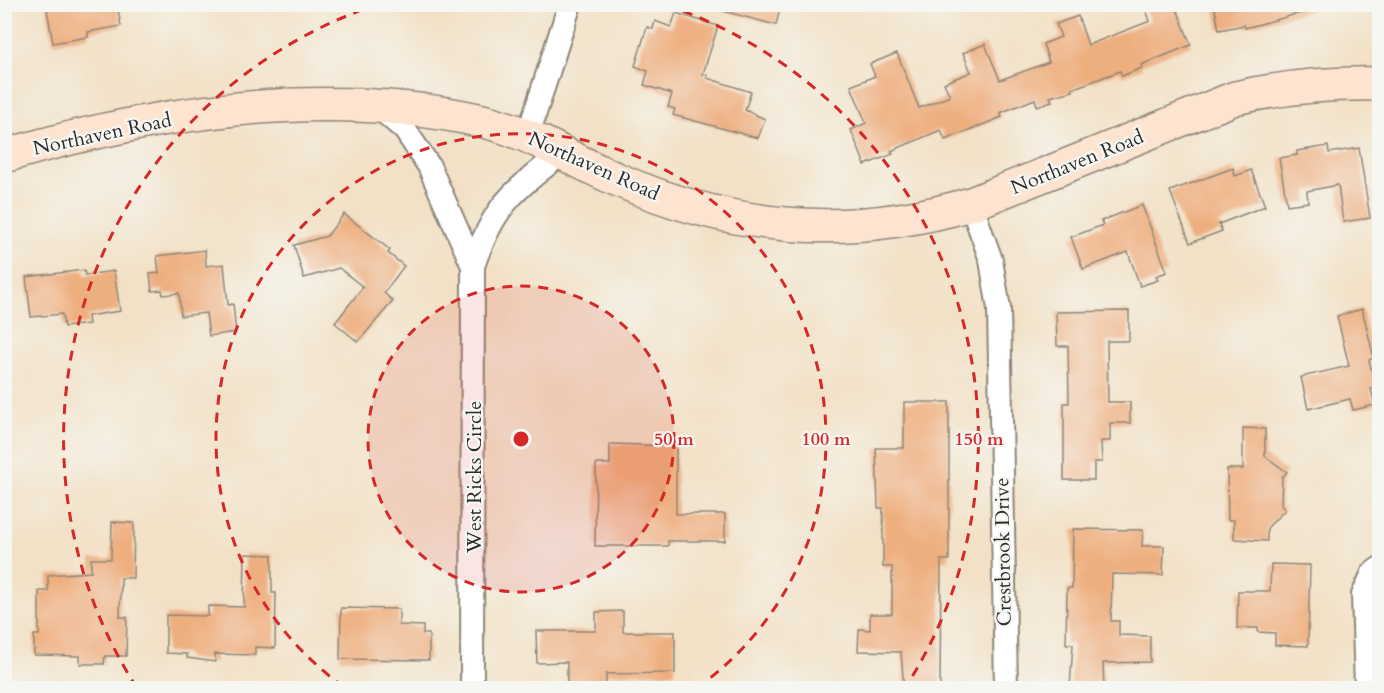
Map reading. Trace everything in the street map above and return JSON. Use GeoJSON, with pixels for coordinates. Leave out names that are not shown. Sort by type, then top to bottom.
{"type":"FeatureCollection","features":[{"type":"Feature","properties":{"kind":"street"},"geometry":{"type":"LineString","coordinates":[[528,135],[570,4]]}},
{"type":"Feature","properties":{"kind":"street","name":"Northaven Road"},"geometry":{"type":"LineString","coordinates":[[4,156],[62,139],[132,123],[304,106],[377,106],[484,121],[528,135],[615,179],[664,198],[723,215],[778,225],[883,224],[926,217],[971,204],[1235,98],[1279,88],[1326,83],[1380,84]]}},
{"type":"Feature","properties":{"kind":"street","name":"West Ricks Circle"},"geometry":{"type":"LineString","coordinates":[[377,106],[405,130],[429,166],[473,266]]}},
{"type":"Feature","properties":{"kind":"street","name":"West Ricks Circle"},"geometry":{"type":"LineString","coordinates":[[472,688],[473,266],[485,232],[499,207],[517,188],[562,153]]}},
{"type":"Feature","properties":{"kind":"street","name":"Crestbrook Drive"},"geometry":{"type":"LineString","coordinates":[[971,204],[992,260],[999,309],[1006,688]]}},
{"type":"Feature","properties":{"kind":"street"},"geometry":{"type":"LineString","coordinates":[[1366,688],[1363,595],[1373,573],[1380,568]]}},
{"type":"Feature","properties":{"kind":"building"},"geometry":{"type":"Polygon","coordinates":[[[46,4],[117,4],[121,26],[88,32],[88,37],[53,43],[46,4]]]}},
{"type":"Feature","properties":{"kind":"building"},"geometry":{"type":"Polygon","coordinates":[[[719,4],[779,4],[776,25],[719,10],[719,4]]]}},
{"type":"Feature","properties":{"kind":"building"},"geometry":{"type":"Polygon","coordinates":[[[1144,4],[1175,4],[1191,45],[1141,65],[1142,68],[1122,76],[1120,71],[1072,89],[1073,91],[1050,97],[1052,101],[1037,106],[1035,99],[1000,113],[1002,117],[945,140],[941,130],[891,151],[893,154],[865,165],[851,130],[866,123],[851,86],[875,76],[870,64],[897,53],[919,108],[950,96],[944,83],[971,72],[963,53],[985,44],[1000,80],[1049,62],[1043,44],[1061,37],[1056,24],[1078,16],[1088,45],[1150,21],[1144,4]]]}},
{"type":"Feature","properties":{"kind":"building"},"geometry":{"type":"Polygon","coordinates":[[[1214,4],[1312,4],[1312,10],[1245,28],[1244,25],[1219,30],[1214,4]]]}},
{"type":"Feature","properties":{"kind":"building"},"geometry":{"type":"Polygon","coordinates":[[[676,13],[718,26],[703,74],[707,75],[707,78],[751,92],[745,110],[765,119],[758,138],[673,115],[675,109],[668,107],[672,94],[644,85],[648,71],[635,66],[647,27],[653,29],[655,21],[671,27],[676,13]]]}},
{"type":"Feature","properties":{"kind":"building"},"geometry":{"type":"Polygon","coordinates":[[[1328,146],[1329,153],[1359,148],[1370,218],[1343,222],[1338,185],[1307,191],[1308,202],[1287,205],[1279,158],[1297,155],[1297,151],[1328,146]]]}},
{"type":"Feature","properties":{"kind":"building"},"geometry":{"type":"Polygon","coordinates":[[[1233,168],[1235,176],[1251,170],[1265,206],[1219,224],[1222,231],[1190,243],[1170,191],[1233,168]]]}},
{"type":"Feature","properties":{"kind":"building"},"geometry":{"type":"Polygon","coordinates":[[[1142,205],[1167,272],[1156,276],[1158,280],[1140,286],[1128,252],[1083,269],[1071,237],[1103,225],[1101,221],[1142,205]]]}},
{"type":"Feature","properties":{"kind":"building"},"geometry":{"type":"Polygon","coordinates":[[[344,214],[390,250],[388,253],[404,266],[384,293],[393,301],[358,342],[335,323],[363,287],[339,268],[304,278],[294,245],[327,236],[344,214]]]}},
{"type":"Feature","properties":{"kind":"building"},"geometry":{"type":"Polygon","coordinates":[[[205,250],[206,266],[224,264],[228,305],[233,304],[236,332],[209,336],[206,313],[181,316],[179,293],[163,295],[162,290],[152,291],[150,274],[159,273],[157,256],[205,250]]]}},
{"type":"Feature","properties":{"kind":"building"},"geometry":{"type":"Polygon","coordinates":[[[84,270],[85,275],[114,271],[120,311],[88,316],[89,324],[64,327],[62,314],[31,317],[26,277],[84,270]]]}},
{"type":"Feature","properties":{"kind":"building"},"geometry":{"type":"Polygon","coordinates":[[[1362,309],[1374,358],[1369,360],[1376,388],[1371,389],[1375,405],[1353,410],[1350,399],[1308,409],[1301,377],[1349,366],[1337,316],[1362,309]]]}},
{"type":"Feature","properties":{"kind":"building"},"geometry":{"type":"Polygon","coordinates":[[[1129,311],[1129,341],[1107,341],[1108,402],[1130,402],[1130,423],[1110,423],[1110,441],[1101,441],[1102,462],[1094,462],[1094,480],[1064,480],[1064,403],[1069,403],[1068,346],[1057,346],[1056,312],[1129,311]]]}},
{"type":"Feature","properties":{"kind":"building"},"geometry":{"type":"Polygon","coordinates":[[[904,402],[949,402],[949,560],[941,560],[940,688],[904,688],[901,652],[858,651],[859,629],[870,630],[870,614],[892,614],[892,567],[883,567],[883,508],[878,508],[876,448],[904,448],[904,402]]]}},
{"type":"Feature","properties":{"kind":"building"},"geometry":{"type":"Polygon","coordinates":[[[1243,428],[1265,429],[1265,456],[1287,472],[1282,477],[1281,505],[1285,510],[1267,528],[1267,541],[1234,539],[1234,520],[1228,520],[1227,469],[1243,469],[1243,428]]]}},
{"type":"Feature","properties":{"kind":"building"},"geometry":{"type":"Polygon","coordinates":[[[610,444],[676,446],[676,514],[725,514],[725,541],[668,541],[668,546],[595,546],[596,464],[610,464],[610,444]]]}},
{"type":"Feature","properties":{"kind":"building"},"geometry":{"type":"Polygon","coordinates":[[[112,522],[134,523],[133,578],[121,578],[120,617],[127,617],[126,656],[105,656],[104,664],[80,664],[80,656],[34,655],[34,635],[39,635],[39,591],[48,591],[48,575],[91,572],[91,559],[111,559],[112,522]]]}},
{"type":"Feature","properties":{"kind":"building"},"geometry":{"type":"Polygon","coordinates":[[[1073,529],[1143,530],[1142,546],[1164,546],[1163,575],[1112,574],[1111,621],[1119,621],[1119,635],[1150,636],[1150,662],[1103,663],[1104,688],[1070,688],[1073,644],[1066,644],[1067,588],[1072,588],[1073,529]]]}},
{"type":"Feature","properties":{"kind":"building"},"geometry":{"type":"Polygon","coordinates":[[[245,554],[272,555],[272,593],[276,593],[275,648],[255,647],[255,655],[215,654],[215,662],[187,658],[187,654],[166,653],[166,615],[208,616],[208,606],[244,607],[245,554]]]}},
{"type":"Feature","properties":{"kind":"building"},"geometry":{"type":"Polygon","coordinates":[[[1271,564],[1310,565],[1308,646],[1275,645],[1275,633],[1258,632],[1258,628],[1237,628],[1238,591],[1270,591],[1271,564]]]}},
{"type":"Feature","properties":{"kind":"building"},"geometry":{"type":"Polygon","coordinates":[[[341,608],[399,609],[399,625],[423,626],[423,634],[429,634],[429,660],[340,659],[341,608]]]}},
{"type":"Feature","properties":{"kind":"building"},"geometry":{"type":"Polygon","coordinates":[[[623,611],[623,632],[675,632],[675,673],[606,674],[606,688],[567,688],[567,662],[537,663],[536,631],[596,631],[596,612],[623,611]]]}}]}
